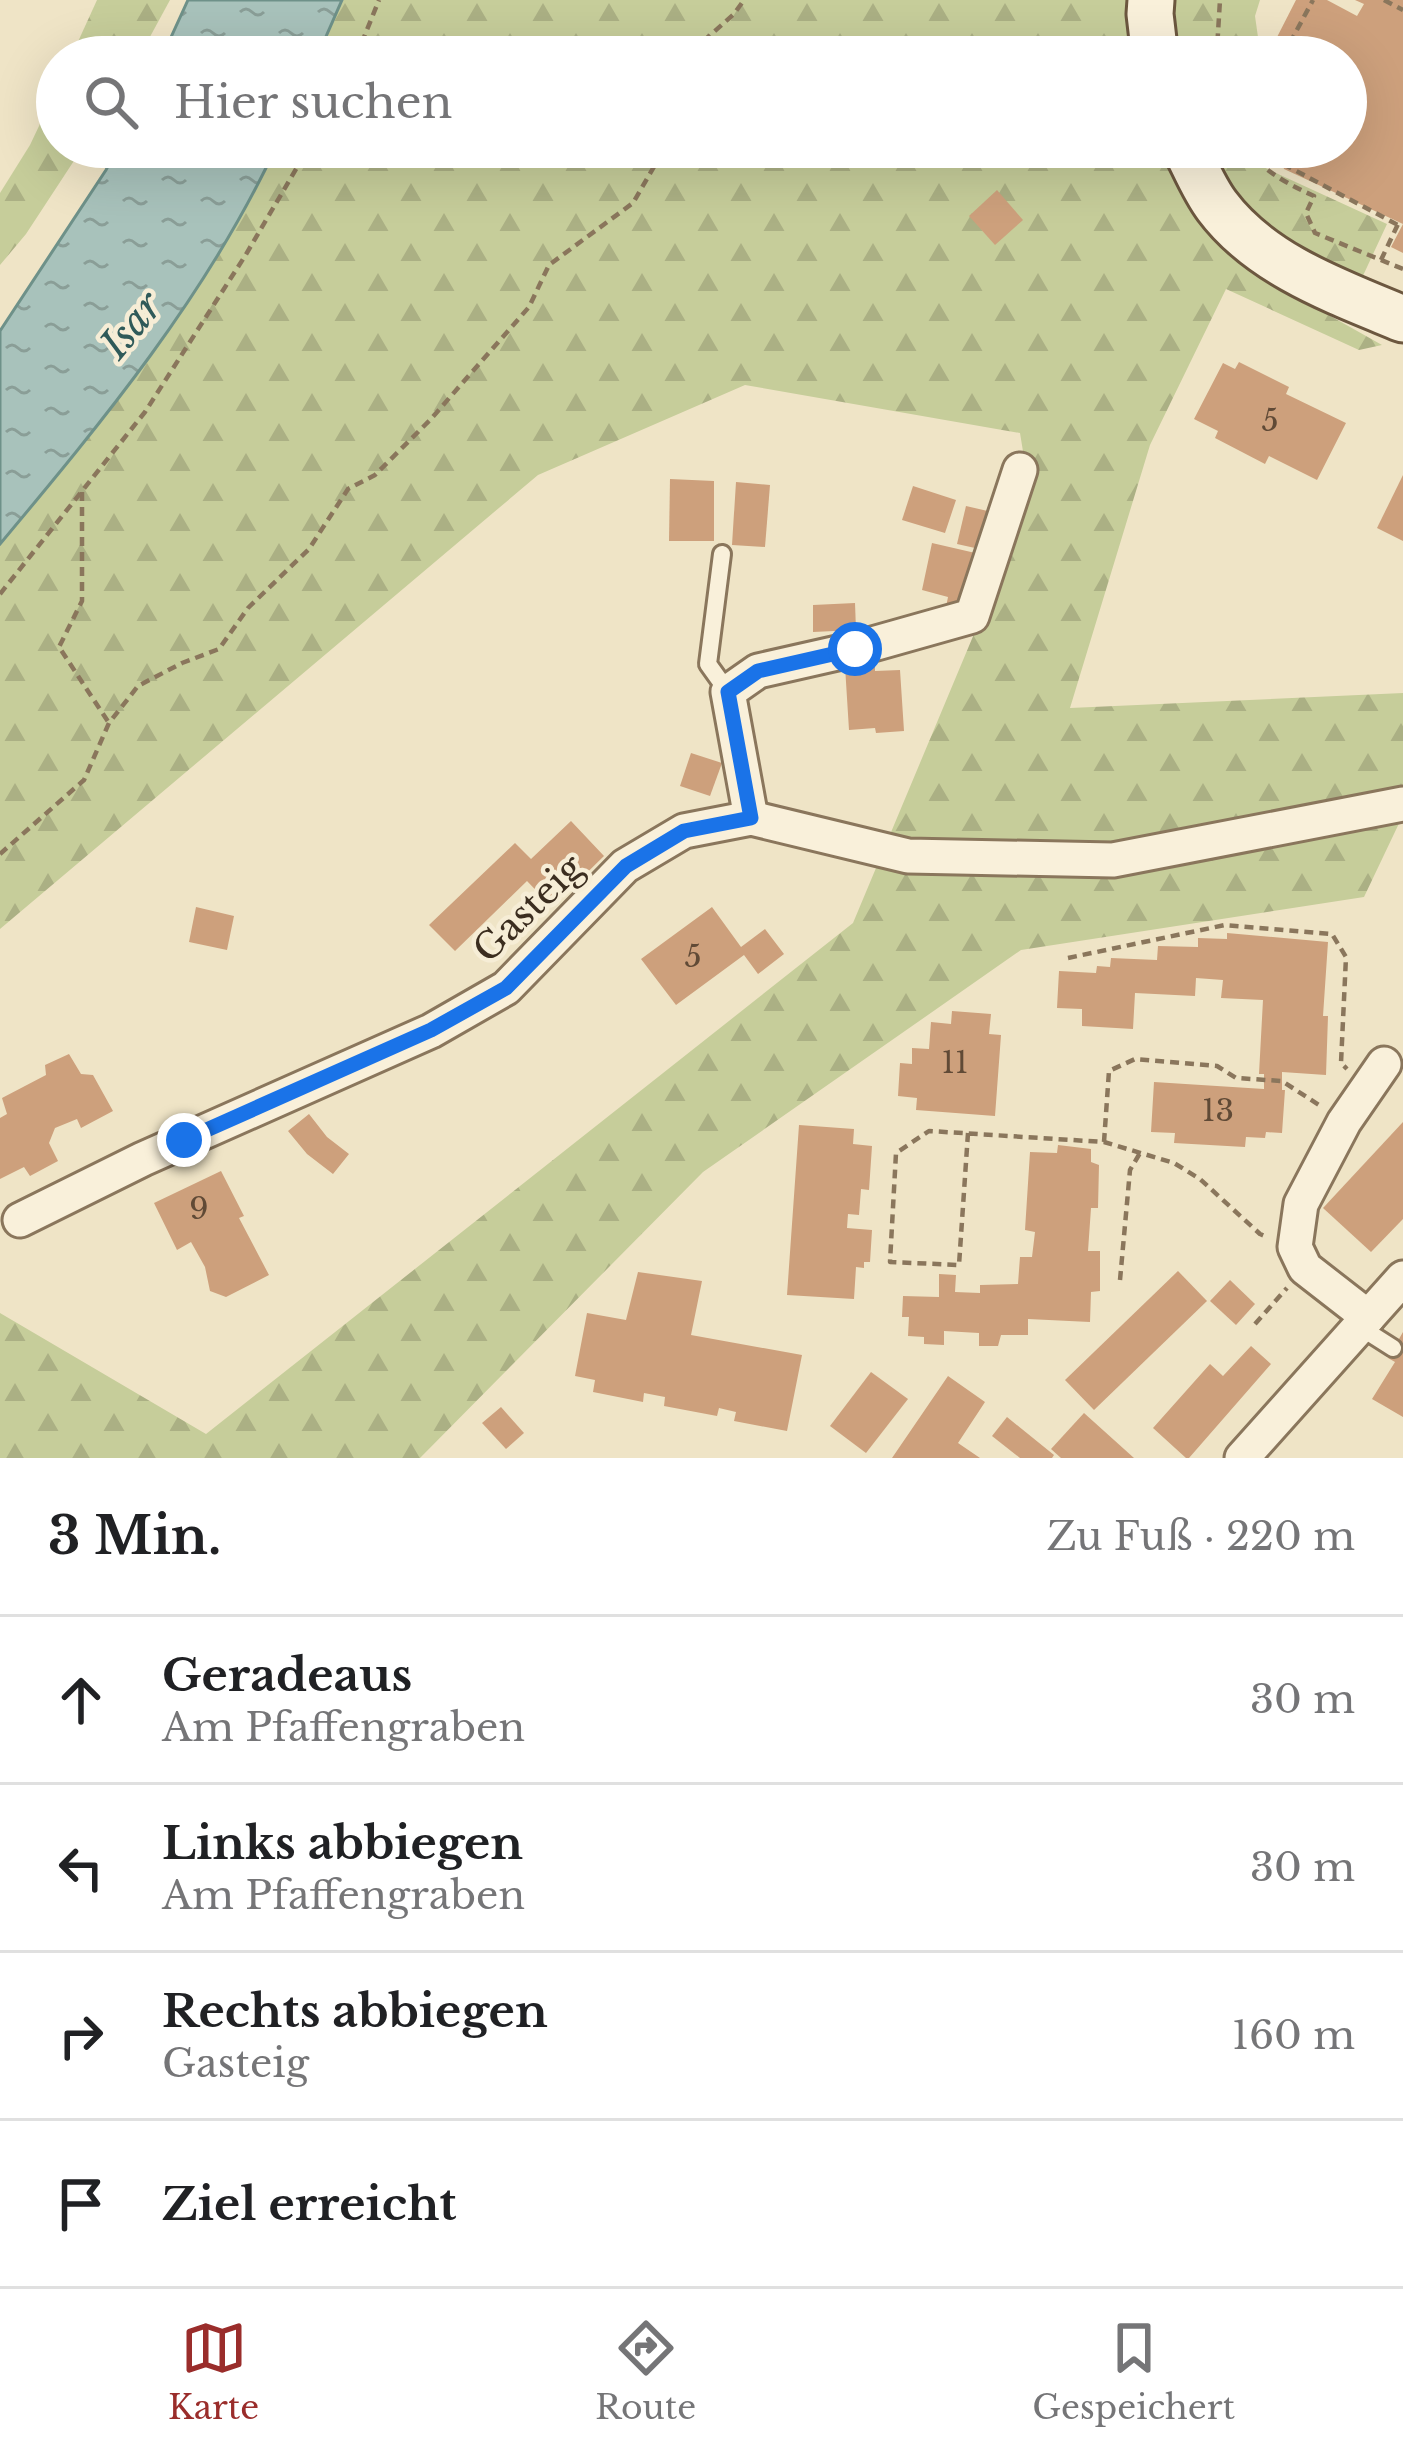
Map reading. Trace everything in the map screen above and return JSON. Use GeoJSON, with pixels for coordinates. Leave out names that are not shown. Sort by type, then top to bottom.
{"type":"FeatureCollection","features":[{"type":"Feature","properties":{"kind":"main road"},"geometry":{"type":"LineString","coordinates":[[1151,0],[1153,36]]}},
{"type":"Feature","properties":{"kind":"main road"},"geometry":{"type":"LineString","coordinates":[[1196,168],[1217,206],[1248,236],[1312,280],[1403,319]]}},
{"type":"Feature","properties":{"kind":"street"},"geometry":{"type":"LineString","coordinates":[[751,818],[728,692],[758,671],[972,616],[1020,470]]}},
{"type":"Feature","properties":{"kind":"street","name":"Gasteig"},"geometry":{"type":"LineString","coordinates":[[20,1220],[143,1159],[431,1030],[506,988],[626,866],[684,831],[751,818],[908,856],[1113,860],[1403,804]]}},
{"type":"Feature","properties":{"kind":"street"},"geometry":{"type":"LineString","coordinates":[[1364,1322],[1300,1257],[1301,1204],[1343,1121],[1376,1076]]}},
{"type":"Feature","properties":{"kind":"street"},"geometry":{"type":"LineString","coordinates":[[1242,1458],[1403,1278]]}},
{"type":"Feature","properties":{"kind":"lane"},"geometry":{"type":"LineString","coordinates":[[722,554],[708,664],[728,692]]}},
{"type":"Feature","properties":{"kind":"lane"},"geometry":{"type":"LineString","coordinates":[[1364,1322],[1394,1348]]}},
{"type":"Feature","properties":{"kind":"path"},"geometry":{"type":"LineString","coordinates":[[364,36],[379,0]]}},
{"type":"Feature","properties":{"kind":"path"},"geometry":{"type":"LineString","coordinates":[[709,36],[744,0]]}},
{"type":"Feature","properties":{"kind":"path"},"geometry":{"type":"LineString","coordinates":[[1218,36],[1220,0]]}},
{"type":"Feature","properties":{"kind":"path"},"geometry":{"type":"LineString","coordinates":[[1296,36],[1313,0]]}},
{"type":"Feature","properties":{"kind":"path"},"geometry":{"type":"LineString","coordinates":[[1384,0],[1403,10]]}},
{"type":"Feature","properties":{"kind":"path"},"geometry":{"type":"LineString","coordinates":[[0,594],[145,412],[297,168]]}},
{"type":"Feature","properties":{"kind":"path"},"geometry":{"type":"LineString","coordinates":[[0,854],[84,780],[109,723],[138,686],[219,649],[248,608],[309,549],[348,489],[375,475],[530,308],[549,265],[632,203],[653,168]]}},
{"type":"Feature","properties":{"kind":"path"},"geometry":{"type":"LineString","coordinates":[[1268,168],[1283,182],[1314,196],[1306,213],[1315,232],[1403,269]]}},
{"type":"Feature","properties":{"kind":"path"},"geometry":{"type":"LineString","coordinates":[[1292,168],[1398,224],[1381,260]]}},
{"type":"Feature","properties":{"kind":"path"},"geometry":{"type":"LineString","coordinates":[[82,493],[82,601],[58,647],[109,723]]}},
{"type":"Feature","properties":{"kind":"path"},"geometry":{"type":"LineString","coordinates":[[1068,958],[1225,926],[1331,934],[1346,957],[1341,1063],[1376,1076]]}},
{"type":"Feature","properties":{"kind":"path"},"geometry":{"type":"LineString","coordinates":[[1104,1142],[1109,1071],[1135,1059],[1217,1066],[1236,1078],[1282,1081],[1343,1121]]}},
{"type":"Feature","properties":{"kind":"path"},"geometry":{"type":"LineString","coordinates":[[968,1133],[959,1265],[890,1262],[896,1153],[929,1131],[968,1133],[1104,1142],[1174,1163],[1200,1179],[1260,1234],[1300,1257],[1255,1324]]}},
{"type":"Feature","properties":{"kind":"path"},"geometry":{"type":"LineString","coordinates":[[1120,1280],[1130,1170],[1140,1153]]}},
{"type":"Feature","properties":{"kind":"green space"},"geometry":{"type":"Polygon","coordinates":[[[97,0],[170,0],[150,36],[81,36],[97,0]]]}},
{"type":"Feature","properties":{"kind":"green space"},"geometry":{"type":"Polygon","coordinates":[[[342,0],[1138,0],[1141,36],[326,36],[342,0]]]}},
{"type":"Feature","properties":{"kind":"green space"},"geometry":{"type":"Polygon","coordinates":[[[1164,0],[1260,0],[1255,16],[1258,36],[1167,36],[1164,0]]]}},
{"type":"Feature","properties":{"kind":"green space"},"geometry":{"type":"Polygon","coordinates":[[[36,132],[36,168],[69,168],[0,265],[0,193],[36,132]]]}},
{"type":"Feature","properties":{"kind":"green space"},"geometry":{"type":"Polygon","coordinates":[[[266,168],[1179,168],[1254,273],[1382,345],[1359,350],[1226,289],[1150,445],[1070,708],[1403,693],[1403,815],[1364,897],[1021,950],[703,1172],[420,1458],[0,1458],[0,1313],[206,1434],[853,923],[979,622],[1027,476],[1020,433],[745,385],[538,475],[0,929],[0,544],[151,354],[266,168]]]}},
{"type":"Feature","properties":{"kind":"green space"},"geometry":{"type":"Polygon","coordinates":[[[1215,168],[1265,168],[1387,224],[1361,280],[1318,261],[1257,222],[1215,168]]]}},
{"type":"Feature","properties":{"kind":"water"},"geometry":{"type":"Polygon","coordinates":[[[188,0],[342,0],[326,36],[172,36],[188,0]]]}},
{"type":"Feature","properties":{"kind":"water","name":"Isar"},"geometry":{"type":"Polygon","coordinates":[[[266,168],[186,305],[115,403],[0,544],[0,331],[106,170],[266,168]]]}},
{"type":"Feature","properties":{"kind":"building"},"geometry":{"type":"Polygon","coordinates":[[[1296,0],[1327,0],[1357,16],[1364,4],[1355,0],[1403,0],[1403,224],[1284,168],[1367,168],[1367,36],[1278,36],[1296,0]]]}},
{"type":"Feature","properties":{"kind":"building"},"geometry":{"type":"Polygon","coordinates":[[[997,190],[1023,220],[995,245],[969,216],[997,190]]]}},
{"type":"Feature","properties":{"kind":"building"},"geometry":{"type":"Polygon","coordinates":[[[1403,224],[1403,253],[1391,247],[1403,224]]]}},
{"type":"Feature","properties":{"kind":"building"},"geometry":{"type":"Polygon","coordinates":[[[1239,362],[1289,387],[1286,394],[1346,423],[1317,480],[1269,456],[1265,464],[1215,438],[1218,431],[1194,419],[1223,363],[1235,369],[1239,362]]]}},
{"type":"Feature","properties":{"kind":"building"},"geometry":{"type":"Polygon","coordinates":[[[1403,475],[1403,541],[1377,528],[1403,475]]]}},
{"type":"Feature","properties":{"kind":"building"},"geometry":{"type":"Polygon","coordinates":[[[670,479],[714,481],[714,541],[669,541],[670,479]]]}},
{"type":"Feature","properties":{"kind":"building"},"geometry":{"type":"Polygon","coordinates":[[[736,482],[770,485],[765,547],[732,545],[736,482]]]}},
{"type":"Feature","properties":{"kind":"building"},"geometry":{"type":"Polygon","coordinates":[[[913,486],[956,500],[945,533],[902,520],[913,486]]]}},
{"type":"Feature","properties":{"kind":"building"},"geometry":{"type":"Polygon","coordinates":[[[966,506],[992,512],[984,550],[957,544],[966,506]]]}},
{"type":"Feature","properties":{"kind":"building"},"geometry":{"type":"Polygon","coordinates":[[[932,543],[984,555],[970,610],[946,607],[948,597],[922,590],[932,543]]]}},
{"type":"Feature","properties":{"kind":"building"},"geometry":{"type":"Polygon","coordinates":[[[855,603],[856,630],[813,632],[813,605],[855,603]]]}},
{"type":"Feature","properties":{"kind":"building"},"geometry":{"type":"Polygon","coordinates":[[[875,665],[875,671],[900,670],[904,731],[849,730],[845,666],[875,665]]]}},
{"type":"Feature","properties":{"kind":"building"},"geometry":{"type":"Polygon","coordinates":[[[691,753],[722,763],[710,796],[680,786],[691,753]]]}},
{"type":"Feature","properties":{"kind":"building"},"geometry":{"type":"Polygon","coordinates":[[[571,821],[604,856],[552,907],[527,881],[455,951],[429,925],[515,843],[531,859],[571,821]]]}},
{"type":"Feature","properties":{"kind":"building"},"geometry":{"type":"Polygon","coordinates":[[[196,907],[234,916],[227,950],[189,942],[196,907]]]}},
{"type":"Feature","properties":{"kind":"building"},"geometry":{"type":"Polygon","coordinates":[[[712,907],[741,947],[765,929],[784,954],[758,974],[744,955],[676,1005],[641,959],[712,907]]]}},
{"type":"Feature","properties":{"kind":"building"},"geometry":{"type":"Polygon","coordinates":[[[1227,933],[1328,942],[1323,1016],[1328,1016],[1326,1075],[1282,1072],[1282,1133],[1246,1137],[1245,1147],[1174,1143],[1175,1133],[1151,1132],[1154,1082],[1264,1089],[1264,1074],[1259,1074],[1263,1000],[1221,998],[1223,980],[1196,978],[1195,996],[1135,993],[1133,1029],[1082,1026],[1082,1009],[1057,1008],[1059,971],[1096,973],[1097,966],[1110,967],[1111,958],[1157,960],[1158,946],[1198,947],[1198,938],[1227,939],[1227,933]]]}},
{"type":"Feature","properties":{"kind":"building"},"geometry":{"type":"Polygon","coordinates":[[[952,1011],[991,1014],[989,1034],[1001,1035],[995,1116],[916,1110],[917,1098],[898,1096],[900,1063],[912,1064],[912,1048],[929,1049],[931,1022],[951,1024],[952,1011]]]}},
{"type":"Feature","properties":{"kind":"building"},"geometry":{"type":"Polygon","coordinates":[[[69,1054],[81,1074],[93,1075],[113,1111],[81,1128],[77,1119],[55,1128],[49,1143],[58,1161],[30,1176],[24,1167],[0,1179],[0,1118],[7,1114],[2,1098],[46,1075],[45,1065],[69,1054]]]}},
{"type":"Feature","properties":{"kind":"building"},"geometry":{"type":"Polygon","coordinates":[[[309,1114],[349,1154],[333,1174],[288,1131],[309,1114]]]}},
{"type":"Feature","properties":{"kind":"building"},"geometry":{"type":"Polygon","coordinates":[[[1403,1122],[1403,1219],[1371,1252],[1323,1208],[1403,1122]]]}},
{"type":"Feature","properties":{"kind":"building"},"geometry":{"type":"Polygon","coordinates":[[[799,1125],[854,1129],[853,1144],[872,1146],[869,1190],[861,1189],[859,1215],[848,1214],[847,1228],[872,1230],[870,1262],[864,1262],[864,1268],[856,1267],[854,1299],[787,1295],[799,1125]]]}},
{"type":"Feature","properties":{"kind":"building"},"geometry":{"type":"Polygon","coordinates":[[[1058,1145],[1091,1149],[1091,1162],[1099,1165],[1098,1208],[1091,1208],[1088,1251],[1100,1251],[1100,1291],[1091,1292],[1090,1322],[1028,1319],[1028,1335],[1001,1335],[998,1346],[979,1346],[979,1333],[944,1331],[944,1345],[924,1344],[924,1337],[908,1336],[903,1296],[939,1297],[939,1274],[956,1275],[955,1292],[980,1293],[980,1285],[1018,1284],[1020,1257],[1032,1257],[1035,1232],[1025,1230],[1030,1152],[1057,1153],[1058,1145]]]}},
{"type":"Feature","properties":{"kind":"building"},"geometry":{"type":"Polygon","coordinates":[[[221,1171],[269,1275],[226,1297],[210,1291],[205,1267],[191,1242],[177,1250],[154,1203],[221,1171]]]}},
{"type":"Feature","properties":{"kind":"building"},"geometry":{"type":"Polygon","coordinates":[[[1178,1271],[1207,1301],[1094,1410],[1065,1380],[1178,1271]]]}},
{"type":"Feature","properties":{"kind":"building"},"geometry":{"type":"Polygon","coordinates":[[[638,1272],[702,1281],[691,1335],[802,1355],[787,1431],[734,1421],[736,1412],[719,1408],[717,1416],[664,1406],[665,1397],[644,1393],[643,1402],[593,1392],[595,1380],[575,1376],[587,1313],[626,1320],[638,1272]]]}},
{"type":"Feature","properties":{"kind":"building"},"geometry":{"type":"Polygon","coordinates":[[[1230,1280],[1255,1304],[1236,1325],[1210,1301],[1230,1280]]]}},
{"type":"Feature","properties":{"kind":"building"},"geometry":{"type":"Polygon","coordinates":[[[1403,1332],[1403,1417],[1372,1399],[1395,1362],[1388,1358],[1403,1332]]]}},
{"type":"Feature","properties":{"kind":"building"},"geometry":{"type":"Polygon","coordinates":[[[1251,1346],[1271,1364],[1186,1458],[1153,1428],[1210,1364],[1223,1376],[1251,1346]]]}},
{"type":"Feature","properties":{"kind":"building"},"geometry":{"type":"Polygon","coordinates":[[[871,1372],[908,1399],[866,1453],[830,1426],[871,1372]]]}},
{"type":"Feature","properties":{"kind":"building"},"geometry":{"type":"Polygon","coordinates":[[[948,1376],[985,1402],[958,1443],[980,1458],[892,1458],[948,1376]]]}},
{"type":"Feature","properties":{"kind":"building"},"geometry":{"type":"Polygon","coordinates":[[[501,1407],[524,1433],[506,1449],[482,1423],[501,1407]]]}},
{"type":"Feature","properties":{"kind":"building"},"geometry":{"type":"Polygon","coordinates":[[[1084,1413],[1134,1458],[1061,1458],[1051,1449],[1084,1413]]]}},
{"type":"Feature","properties":{"kind":"building"},"geometry":{"type":"Polygon","coordinates":[[[1007,1417],[1052,1458],[1020,1458],[992,1436],[1007,1417]]]}},
{"type":"Feature","properties":{"kind":"route"},"geometry":{"type":"LineString","coordinates":[[184,1140],[431,1030],[506,988],[626,866],[684,831],[751,818],[728,692],[758,671],[855,649]]}}]}
